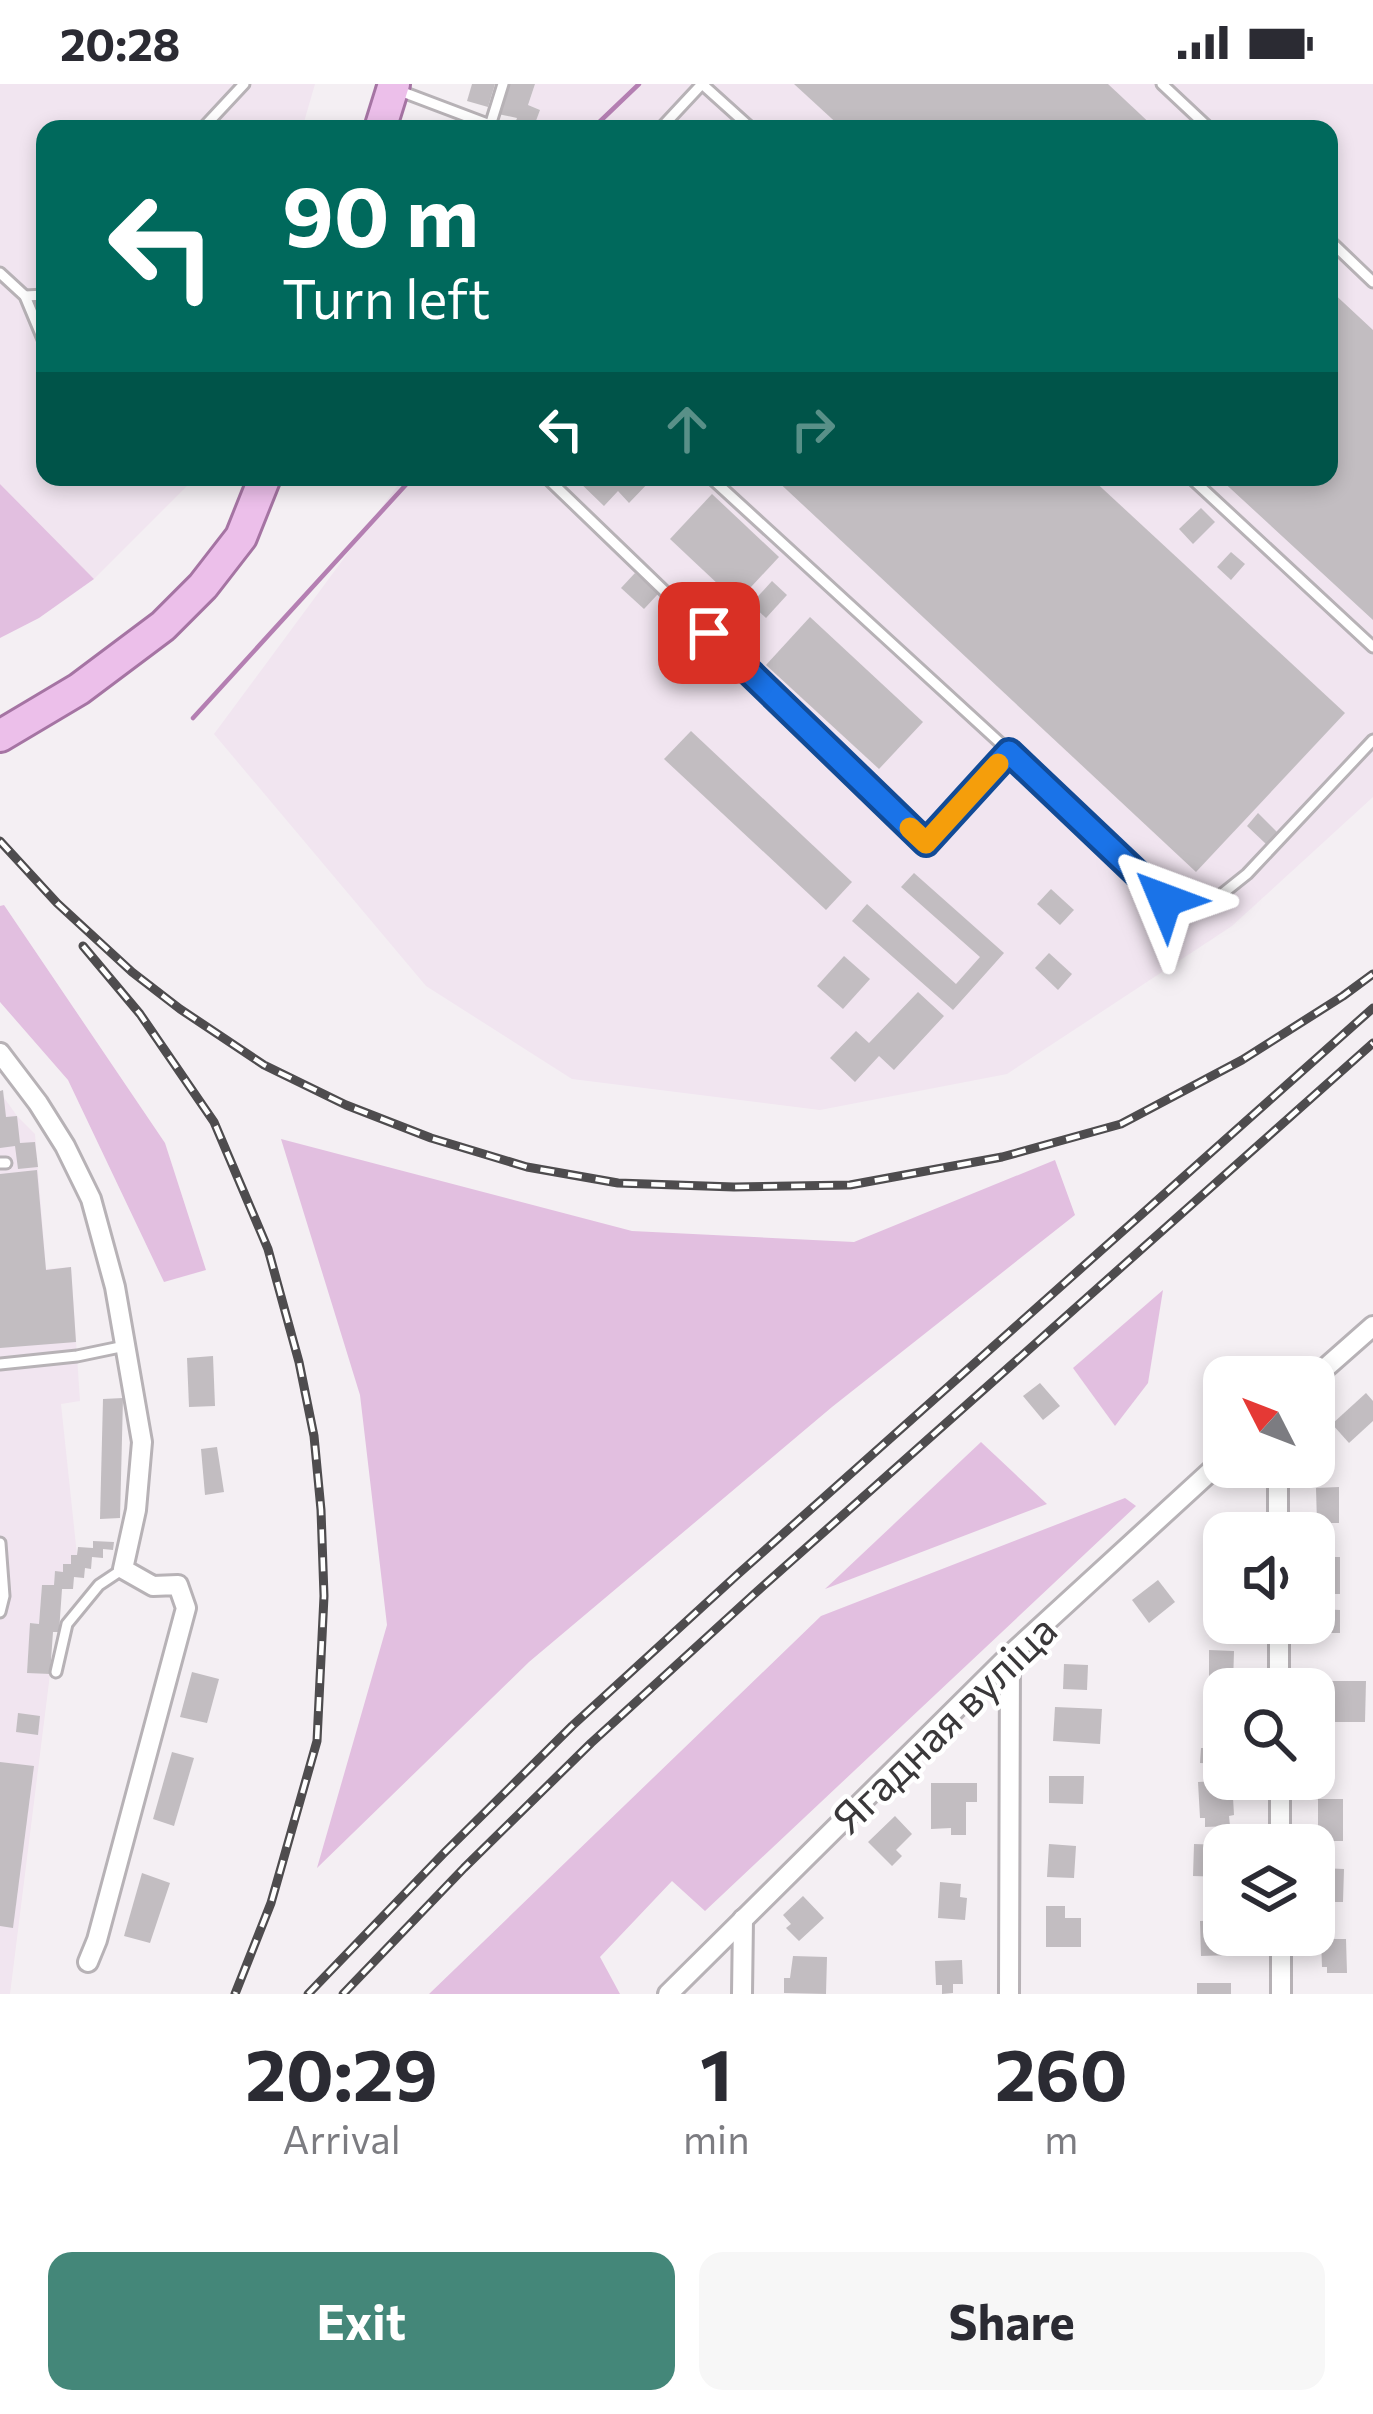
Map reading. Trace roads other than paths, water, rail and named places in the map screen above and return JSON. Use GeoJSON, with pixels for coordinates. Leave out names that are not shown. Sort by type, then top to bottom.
{"type":"FeatureCollection","features":[{"type":"Feature","properties":{"kind":"main road"},"geometry":{"type":"LineString","coordinates":[[383,120],[393,86]]}},
{"type":"Feature","properties":{"kind":"main road"},"geometry":{"type":"LineString","coordinates":[[0,736],[79,689],[164,626],[241,537],[261,486]]}},
{"type":"Feature","properties":{"kind":"street"},"geometry":{"type":"LineString","coordinates":[[0,1053],[65,1146],[91,1199],[115,1287],[142,1442],[136,1510],[123,1569],[153,1586],[178,1586],[186,1608],[88,1962]]}},
{"type":"Feature","properties":{"kind":"street"},"geometry":{"type":"LineString","coordinates":[[1335,1359],[1373,1326]]}},
{"type":"Feature","properties":{"kind":"street","name":"Ягадная вуліца"},"geometry":{"type":"LineString","coordinates":[[668,1994],[1010,1655],[1203,1478]]}},
{"type":"Feature","properties":{"kind":"street"},"geometry":{"type":"LineString","coordinates":[[1010,1655],[1010,1994]]}},
{"type":"Feature","properties":{"kind":"street"},"geometry":{"type":"LineString","coordinates":[[742,1994],[743,1919]]}},
{"type":"Feature","properties":{"kind":"street"},"geometry":{"type":"LineString","coordinates":[[1281,1956],[1281,1994]]}},
{"type":"Feature","properties":{"kind":"lane"},"geometry":{"type":"LineString","coordinates":[[210,120],[244,84]]}},
{"type":"Feature","properties":{"kind":"lane"},"geometry":{"type":"LineString","coordinates":[[491,120],[503,84]]}},
{"type":"Feature","properties":{"kind":"lane"},"geometry":{"type":"LineString","coordinates":[[668,120],[702,84],[742,120]]}},
{"type":"Feature","properties":{"kind":"lane"},"geometry":{"type":"LineString","coordinates":[[1162,84],[1200,120]]}},
{"type":"Feature","properties":{"kind":"lane"},"geometry":{"type":"LineString","coordinates":[[393,86],[473,120]]}},
{"type":"Feature","properties":{"kind":"lane"},"geometry":{"type":"LineString","coordinates":[[1338,249],[1373,282]]}},
{"type":"Feature","properties":{"kind":"lane"},"geometry":{"type":"LineString","coordinates":[[0,273],[25,296],[36,322]]}},
{"type":"Feature","properties":{"kind":"lane"},"geometry":{"type":"LineString","coordinates":[[25,296],[36,295]]}},
{"type":"Feature","properties":{"kind":"lane"},"geometry":{"type":"LineString","coordinates":[[555,486],[926,843],[1009,752]]}},
{"type":"Feature","properties":{"kind":"lane"},"geometry":{"type":"LineString","coordinates":[[720,486],[1165,900],[1208,906],[1246,874],[1373,740]]}},
{"type":"Feature","properties":{"kind":"lane"},"geometry":{"type":"LineString","coordinates":[[1200,486],[1373,647]]}},
{"type":"Feature","properties":{"kind":"lane"},"geometry":{"type":"LineString","coordinates":[[0,1364],[125,1346]]}},
{"type":"Feature","properties":{"kind":"lane"},"geometry":{"type":"LineString","coordinates":[[0,1543],[4,1596],[0,1612]]}},
{"type":"Feature","properties":{"kind":"lane"},"geometry":{"type":"LineString","coordinates":[[56,1672],[67,1624],[99,1585],[123,1569]]}},
{"type":"Feature","properties":{"kind":"waterway"},"geometry":{"type":"LineString","coordinates":[[601,120],[639,84]]}},
{"type":"Feature","properties":{"kind":"waterway"},"geometry":{"type":"LineString","coordinates":[[193,718],[405,486]]}},
{"type":"Feature","properties":{"kind":"railway"},"geometry":{"type":"LineString","coordinates":[[0,841],[57,903],[132,972],[264,1065],[346,1105],[431,1138],[527,1167],[618,1183],[850,1185],[1002,1157],[1121,1124],[1242,1060],[1373,974]]}},
{"type":"Feature","properties":{"kind":"railway"},"geometry":{"type":"LineString","coordinates":[[83,946],[140,1014],[214,1122],[268,1249],[314,1436],[324,1596],[317,1741],[271,1903],[235,1994]]}},
{"type":"Feature","properties":{"kind":"railway"},"geometry":{"type":"LineString","coordinates":[[308,1994],[572,1726],[1373,1008]]}},
{"type":"Feature","properties":{"kind":"railway"},"geometry":{"type":"LineString","coordinates":[[343,1994],[591,1743],[1373,1043]]}}]}
